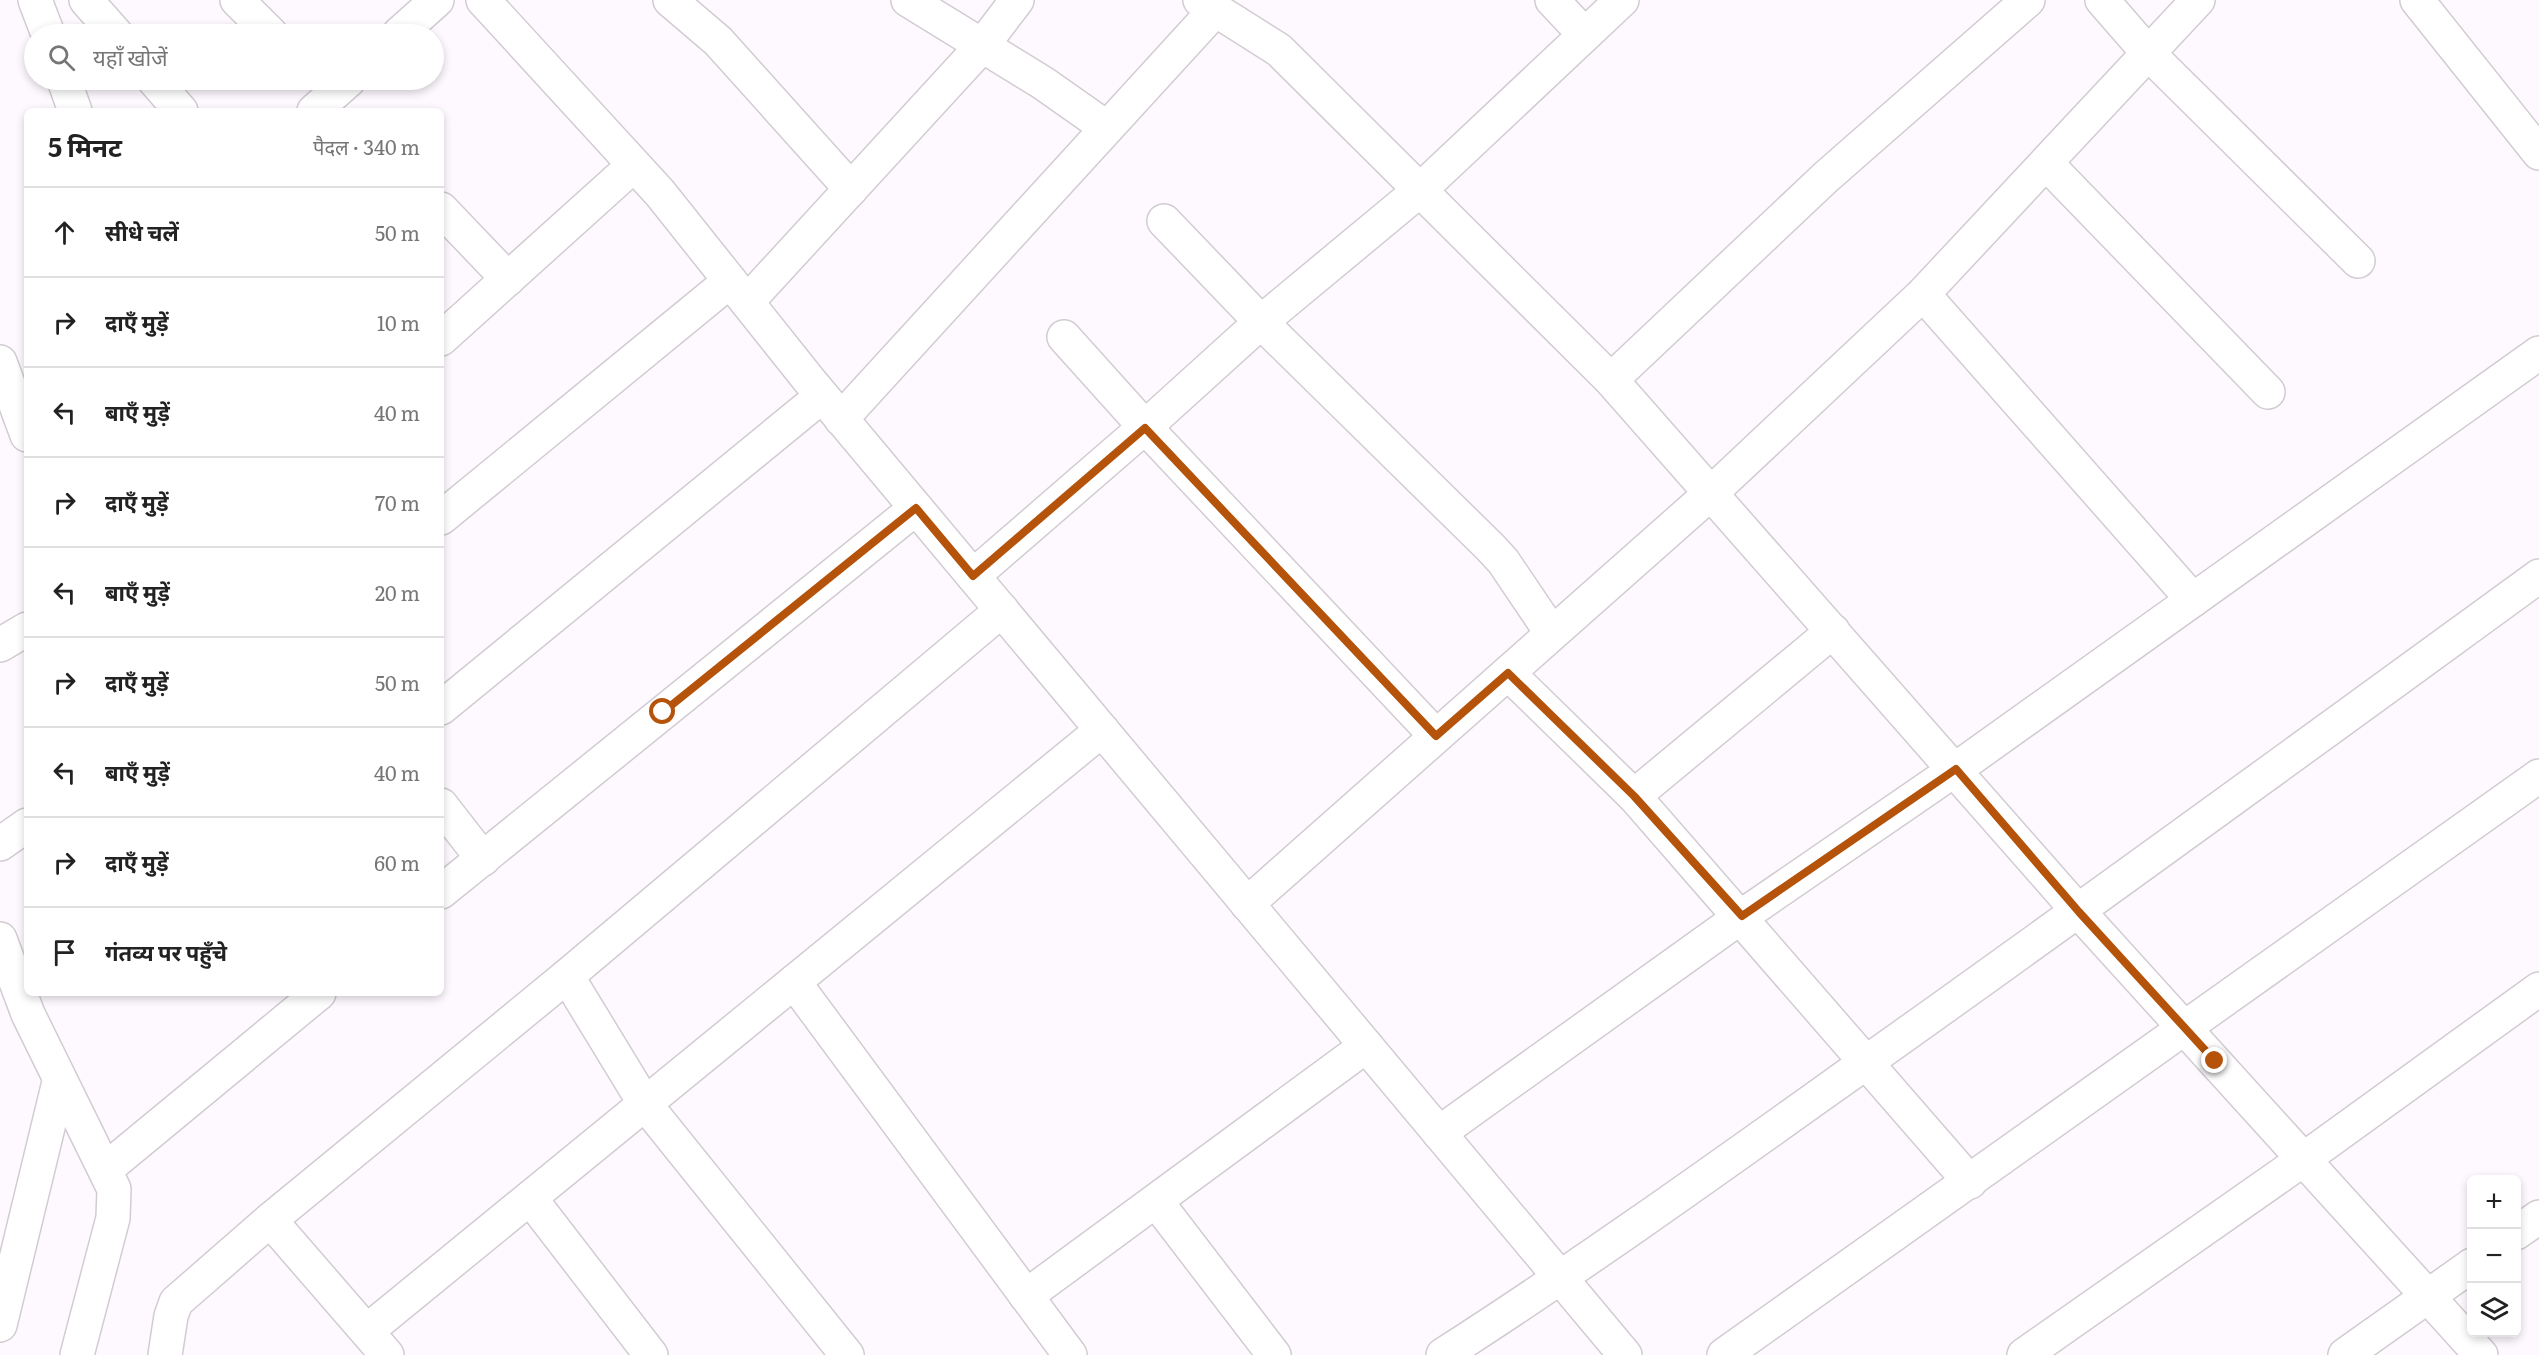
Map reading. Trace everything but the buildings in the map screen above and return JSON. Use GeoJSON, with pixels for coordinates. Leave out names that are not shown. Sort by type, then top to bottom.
{"type":"FeatureCollection","features":[{"type":"Feature","properties":{"kind":"street"},"geometry":{"type":"LineString","coordinates":[[35,0],[44,24]]}},
{"type":"Feature","properties":{"kind":"street"},"geometry":{"type":"LineString","coordinates":[[86,0],[107,24]]}},
{"type":"Feature","properties":{"kind":"street"},"geometry":{"type":"LineString","coordinates":[[237,0],[261,24]]}},
{"type":"Feature","properties":{"kind":"street"},"geometry":{"type":"LineString","coordinates":[[410,24],[438,0]]}},
{"type":"Feature","properties":{"kind":"street"},"geometry":{"type":"LineString","coordinates":[[483,0],[634,165],[916,508],[1624,1355]]}},
{"type":"Feature","properties":{"kind":"street"},"geometry":{"type":"LineString","coordinates":[[670,0],[718,41],[851,189]]}},
{"type":"Feature","properties":{"kind":"street"},"geometry":{"type":"LineString","coordinates":[[908,0],[1107,128]]}},
{"type":"Feature","properties":{"kind":"street"},"geometry":{"type":"LineString","coordinates":[[444,516],[739,292],[851,189],[982,46],[1017,0]]}},
{"type":"Feature","properties":{"kind":"street"},"geometry":{"type":"LineString","coordinates":[[1551,0],[1584,34]]}},
{"type":"Feature","properties":{"kind":"street"},"geometry":{"type":"LineString","coordinates":[[973,576],[1145,428],[1260,322],[1420,190],[1622,0]]}},
{"type":"Feature","properties":{"kind":"street"},"geometry":{"type":"LineString","coordinates":[[1611,380],[1826,177],[2028,0]]}},
{"type":"Feature","properties":{"kind":"street"},"geometry":{"type":"LineString","coordinates":[[2102,0],[2149,54],[2358,261]]}},
{"type":"Feature","properties":{"kind":"street"},"geometry":{"type":"LineString","coordinates":[[1247,904],[1711,493],[1923,294],[2198,0]]}},
{"type":"Feature","properties":{"kind":"street"},"geometry":{"type":"LineString","coordinates":[[2418,0],[2539,153]]}},
{"type":"Feature","properties":{"kind":"street"},"geometry":{"type":"LineString","coordinates":[[444,706],[832,407],[1107,128],[1207,5],[1279,50],[1611,380],[1956,769],[2079,912],[2481,1355]]}},
{"type":"Feature","properties":{"kind":"street"},"geometry":{"type":"LineString","coordinates":[[68,90],[74,108]]}},
{"type":"Feature","properties":{"kind":"street"},"geometry":{"type":"LineString","coordinates":[[163,90],[178,108]]}},
{"type":"Feature","properties":{"kind":"street"},"geometry":{"type":"LineString","coordinates":[[2046,163],[2268,392]]}},
{"type":"Feature","properties":{"kind":"street"},"geometry":{"type":"LineString","coordinates":[[444,336],[634,165]]}},
{"type":"Feature","properties":{"kind":"street"},"geometry":{"type":"LineString","coordinates":[[444,213],[508,279]]}},
{"type":"Feature","properties":{"kind":"street"},"geometry":{"type":"LineString","coordinates":[[1164,221],[1260,322],[1490,547],[1551,633]]}},
{"type":"Feature","properties":{"kind":"street"},"geometry":{"type":"LineString","coordinates":[[1923,294],[2193,600]]}},
{"type":"Feature","properties":{"kind":"street"},"geometry":{"type":"LineString","coordinates":[[1064,337],[1145,428],[1436,736]]}},
{"type":"Feature","properties":{"kind":"street"},"geometry":{"type":"LineString","coordinates":[[1439,1132],[1742,916],[1956,769],[2539,352]]}},
{"type":"Feature","properties":{"kind":"street"},"geometry":{"type":"LineString","coordinates":[[0,362],[24,427]]}},
{"type":"Feature","properties":{"kind":"street"},"geometry":{"type":"LineString","coordinates":[[444,890],[916,508]]}},
{"type":"Feature","properties":{"kind":"street"},"geometry":{"type":"LineString","coordinates":[[1443,1355],[1560,1280],[2079,912],[2539,576]]}},
{"type":"Feature","properties":{"kind":"street"},"geometry":{"type":"LineString","coordinates":[[165,1355],[176,1302],[270,1220],[567,976],[1002,610]]}},
{"type":"Feature","properties":{"kind":"street"},"geometry":{"type":"LineString","coordinates":[[0,645],[24,631]]}},
{"type":"Feature","properties":{"kind":"street"},"geometry":{"type":"LineString","coordinates":[[1634,796],[1833,631]]}},
{"type":"Feature","properties":{"kind":"street"},"geometry":{"type":"LineString","coordinates":[[1508,673],[1634,796],[1742,916],[1970,1182]]}},
{"type":"Feature","properties":{"kind":"street"},"geometry":{"type":"LineString","coordinates":[[270,1220],[377,1343],[530,1198],[1102,730]]}},
{"type":"Feature","properties":{"kind":"street"},"geometry":{"type":"LineString","coordinates":[[1724,1355],[2539,776]]}},
{"type":"Feature","properties":{"kind":"street"},"geometry":{"type":"LineString","coordinates":[[444,809],[483,859]]}},
{"type":"Feature","properties":{"kind":"street"},"geometry":{"type":"LineString","coordinates":[[0,844],[24,827]]}},
{"type":"Feature","properties":{"kind":"street"},"geometry":{"type":"LineString","coordinates":[[2,953],[24,985]]}},
{"type":"Feature","properties":{"kind":"street"},"geometry":{"type":"LineString","coordinates":[[567,976],[645,1104],[847,1355]]}},
{"type":"Feature","properties":{"kind":"street"},"geometry":{"type":"LineString","coordinates":[[794,982],[1070,1355]]}},
{"type":"Feature","properties":{"kind":"street"},"geometry":{"type":"LineString","coordinates":[[2024,1355],[2304,1159],[2539,989]]}},
{"type":"Feature","properties":{"kind":"street"},"geometry":{"type":"LineString","coordinates":[[106,1169],[315,996]]}},
{"type":"Feature","properties":{"kind":"street"},"geometry":{"type":"LineString","coordinates":[[33,998],[59,1082],[106,1169],[114,1189],[113,1218],[77,1355]]}},
{"type":"Feature","properties":{"kind":"street"},"geometry":{"type":"LineString","coordinates":[[1026,1296],[1366,1046]]}},
{"type":"Feature","properties":{"kind":"street"},"geometry":{"type":"LineString","coordinates":[[0,1324],[59,1082]]}},
{"type":"Feature","properties":{"kind":"street"},"geometry":{"type":"LineString","coordinates":[[530,1198],[651,1355]]}},
{"type":"Feature","properties":{"kind":"street"},"geometry":{"type":"LineString","coordinates":[[1156,1201],[1274,1355]]}},
{"type":"Feature","properties":{"kind":"street"},"geometry":{"type":"LineString","coordinates":[[2521,1230],[2539,1217]]}},
{"type":"Feature","properties":{"kind":"street"},"geometry":{"type":"LineString","coordinates":[[2345,1355],[2467,1269]]}},
{"type":"Feature","properties":{"kind":"route"},"geometry":{"type":"LineString","coordinates":[[663,712],[916,508],[973,576],[1145,428],[1436,736],[1508,673],[1634,796],[1742,916],[1956,769],[2079,912],[2215,1061]]}}]}
